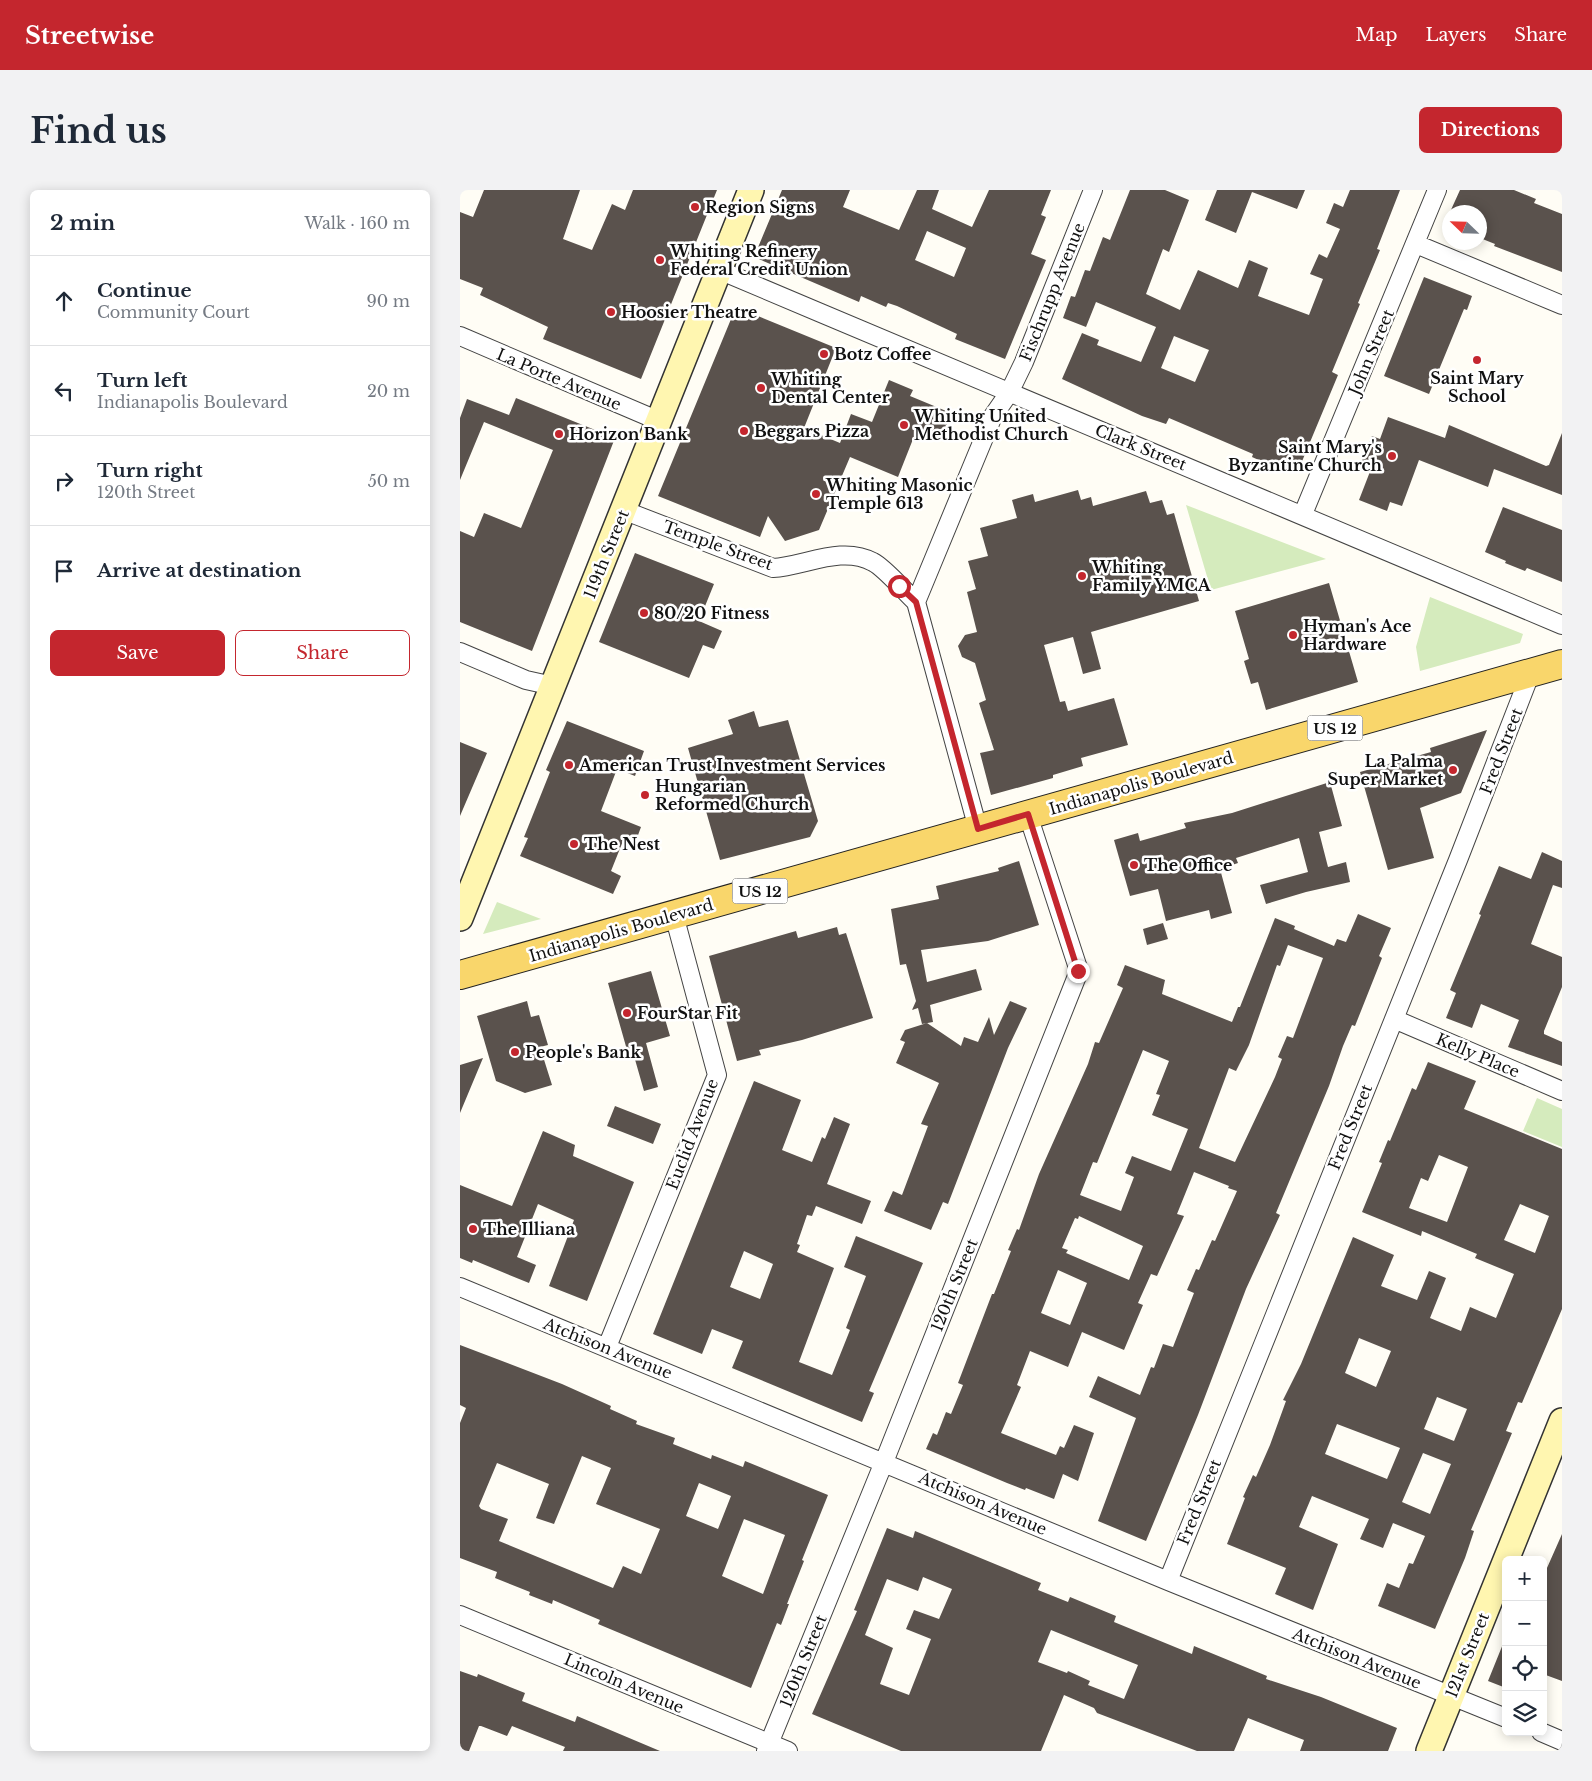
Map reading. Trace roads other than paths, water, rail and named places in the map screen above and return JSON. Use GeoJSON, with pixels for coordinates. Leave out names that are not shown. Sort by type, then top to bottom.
{"type":"FeatureCollection","features":[{"type":"Feature","properties":{"kind":"main road","name":"Indianapolis Boulevard"},"geometry":{"type":"LineString","coordinates":[[460,975],[1562,664]]}},
{"type":"Feature","properties":{"kind":"street","name":"119th Street"},"geometry":{"type":"LineString","coordinates":[[460,918],[751,190]]}},
{"type":"Feature","properties":{"kind":"street","name":"Fischrupp Avenue"},"geometry":{"type":"LineString","coordinates":[[916,602],[993,416],[1009,393],[1024,362],[1094,190]]}},
{"type":"Feature","properties":{"kind":"street","name":"John Street"},"geometry":{"type":"LineString","coordinates":[[1303,514],[1438,190]]}},
{"type":"Feature","properties":{"kind":"street"},"geometry":{"type":"LineString","coordinates":[[1416,244],[1562,305]]}},
{"type":"Feature","properties":{"kind":"street","name":"Clark Street"},"geometry":{"type":"LineString","coordinates":[[719,270],[1009,393],[1303,514],[1562,625]]}},
{"type":"Feature","properties":{"kind":"street","name":"La Porte Avenue"},"geometry":{"type":"LineString","coordinates":[[460,336],[659,421]]}},
{"type":"Feature","properties":{"kind":"street","name":"Temple Street"},"geometry":{"type":"LineString","coordinates":[[623,510],[773,568],[789,567],[823,557],[847,555],[873,562],[916,602]]}},
{"type":"Feature","properties":{"kind":"street"},"geometry":{"type":"LineString","coordinates":[[916,602],[978,829]]}},
{"type":"Feature","properties":{"kind":"street"},"geometry":{"type":"LineString","coordinates":[[460,652],[526,680],[553,686]]}},
{"type":"Feature","properties":{"kind":"street","name":"Fred Street"},"geometry":{"type":"LineString","coordinates":[[1168,1580],[1394,1020],[1531,672]]}},
{"type":"Feature","properties":{"kind":"street","name":"120th Street"},"geometry":{"type":"LineString","coordinates":[[768,1747],[884,1462],[1078,971],[1028,814]]}},
{"type":"Feature","properties":{"kind":"street","name":"Euclid Avenue"},"geometry":{"type":"LineString","coordinates":[[607,1347],[717,1075],[674,915]]}},
{"type":"Feature","properties":{"kind":"street","name":"Kelly Place"},"geometry":{"type":"LineString","coordinates":[[1394,1020],[1562,1091]]}},
{"type":"Feature","properties":{"kind":"street","name":"Atchison Avenue"},"geometry":{"type":"LineString","coordinates":[[460,1287],[1502,1716]]}},
{"type":"Feature","properties":{"kind":"street","name":"121st Street"},"geometry":{"type":"LineString","coordinates":[[1429,1751],[1562,1421]]}},
{"type":"Feature","properties":{"kind":"street","name":"Lincoln Avenue"},"geometry":{"type":"LineString","coordinates":[[460,1615],[768,1747],[788,1751]]}},
{"type":"Feature","properties":{"kind":"street"},"geometry":{"type":"LineString","coordinates":[[1547,1735],[1562,1741]]}},
{"type":"Feature","properties":{"kind":"place","name":"Region Signs"},"geometry":{"type":"Point","coordinates":[695,207]}},
{"type":"Feature","properties":{"kind":"place","name":"Whiting Refinery Federal Credit Union"},"geometry":{"type":"Point","coordinates":[660,260]}},
{"type":"Feature","properties":{"kind":"place","name":"Hoosier Theatre"},"geometry":{"type":"Point","coordinates":[611,312]}},
{"type":"Feature","properties":{"kind":"place","name":"Botz Coffee"},"geometry":{"type":"Point","coordinates":[824,354]}},
{"type":"Feature","properties":{"kind":"place","name":"Saint Mary School"},"geometry":{"type":"Point","coordinates":[1477,360]}},
{"type":"Feature","properties":{"kind":"place","name":"Whiting Dental Center"},"geometry":{"type":"Point","coordinates":[761,388]}},
{"type":"Feature","properties":{"kind":"place","name":"Whiting United Methodist Church"},"geometry":{"type":"Point","coordinates":[904,425]}},
{"type":"Feature","properties":{"kind":"place","name":"Beggars Pizza"},"geometry":{"type":"Point","coordinates":[744,431]}},
{"type":"Feature","properties":{"kind":"place","name":"Horizon Bank"},"geometry":{"type":"Point","coordinates":[559,434]}},
{"type":"Feature","properties":{"kind":"place","name":"Saint Mary's Byzantine Church"},"geometry":{"type":"Point","coordinates":[1392,456]}},
{"type":"Feature","properties":{"kind":"place","name":"Whiting Masonic Temple 613"},"geometry":{"type":"Point","coordinates":[816,494]}},
{"type":"Feature","properties":{"kind":"place","name":"Whiting Family YMCA"},"geometry":{"type":"Point","coordinates":[1082,576]}},
{"type":"Feature","properties":{"kind":"place","name":"80/20 Fitness"},"geometry":{"type":"Point","coordinates":[644,613]}},
{"type":"Feature","properties":{"kind":"place","name":"Hyman's Ace Hardware"},"geometry":{"type":"Point","coordinates":[1293,635]}},
{"type":"Feature","properties":{"kind":"place","name":"American Trust Investment Services"},"geometry":{"type":"Point","coordinates":[569,765]}},
{"type":"Feature","properties":{"kind":"place","name":"La Palma Super Market"},"geometry":{"type":"Point","coordinates":[1453,770]}},
{"type":"Feature","properties":{"kind":"place","name":"Hungarian Reformed Church"},"geometry":{"type":"Point","coordinates":[645,795]}},
{"type":"Feature","properties":{"kind":"place","name":"The Nest"},"geometry":{"type":"Point","coordinates":[574,844]}},
{"type":"Feature","properties":{"kind":"place","name":"The Office"},"geometry":{"type":"Point","coordinates":[1134,865]}},
{"type":"Feature","properties":{"kind":"place","name":"FourStar Fit"},"geometry":{"type":"Point","coordinates":[627,1013]}},
{"type":"Feature","properties":{"kind":"place","name":"People's Bank"},"geometry":{"type":"Point","coordinates":[515,1052]}},
{"type":"Feature","properties":{"kind":"place","name":"The Illiana"},"geometry":{"type":"Point","coordinates":[473,1229]}}]}
